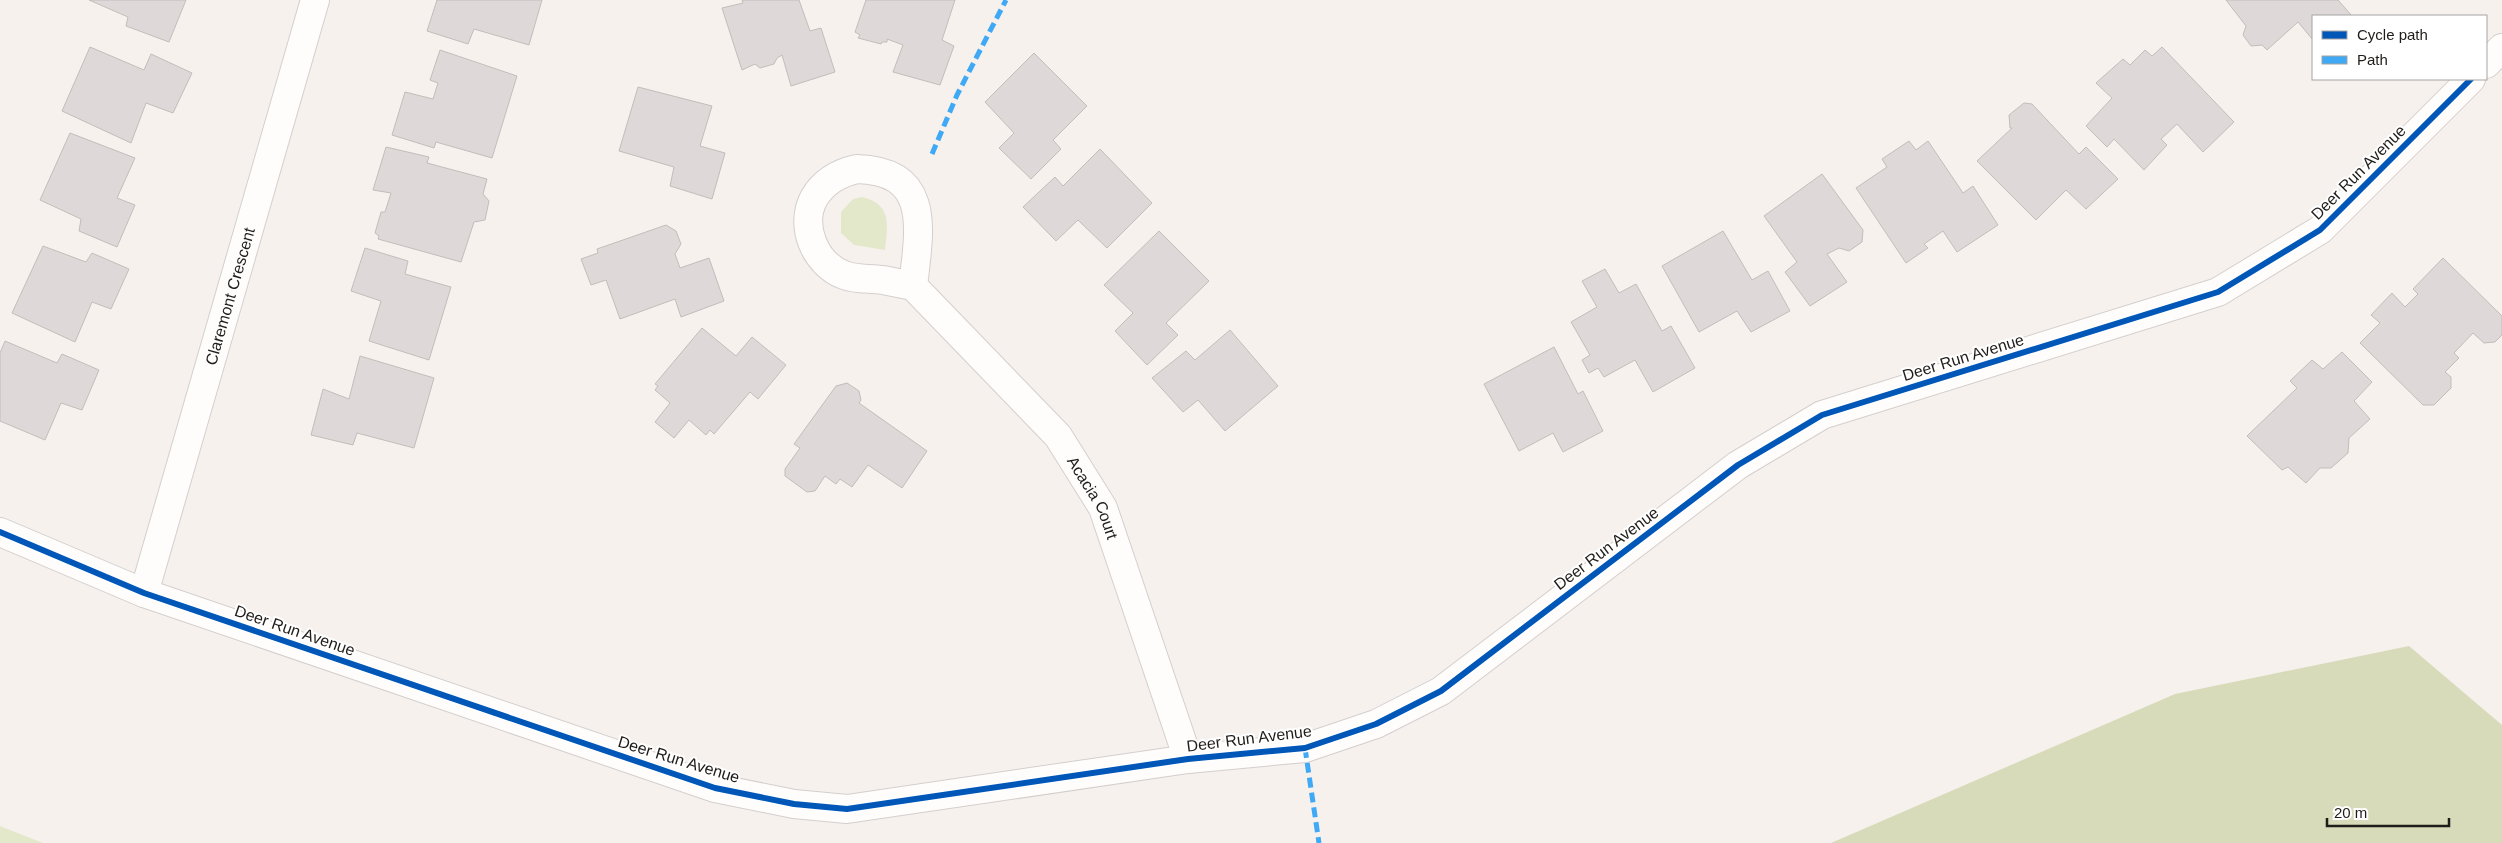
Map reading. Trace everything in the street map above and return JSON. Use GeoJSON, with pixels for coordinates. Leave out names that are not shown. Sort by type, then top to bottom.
{"type":"FeatureCollection","features":[{"type":"Feature","properties":{"kind":"street","name":"Claremont Crescent"},"geometry":{"type":"LineString","coordinates":[[144,592],[316,0]]}},
{"type":"Feature","properties":{"kind":"street"},"geometry":{"type":"LineString","coordinates":[[2487,63],[2502,48]]}},
{"type":"Feature","properties":{"kind":"street","name":"Deer Run Avenue"},"geometry":{"type":"LineString","coordinates":[[0,532],[144,592],[715,788],[794,804],[848,809],[1188,759],[1305,748],[1376,724],[1441,691],[1738,465],[1822,415],[2218,292],[2320,230],[2470,80]]}},
{"type":"Feature","properties":{"kind":"street"},"geometry":{"type":"LineString","coordinates":[[857,168],[875,169],[892,176],[906,188],[915,203],[919,220],[913,286],[844,275],[828,266],[816,252],[809,235],[809,216],[814,199],[825,184],[840,173],[857,168]]}},
{"type":"Feature","properties":{"kind":"street","name":"Acacia Court"},"geometry":{"type":"LineString","coordinates":[[913,286],[1058,436],[1104,508],[1188,759]]}},
{"type":"Feature","properties":{"kind":"green space"},"geometry":{"type":"Polygon","coordinates":[[[862,197],[872,200],[883,210],[887,224],[885,250],[854,245],[841,233],[841,212],[853,199],[862,197]]]}},
{"type":"Feature","properties":{"kind":"green space"},"geometry":{"type":"Polygon","coordinates":[[[2409,646],[2502,725],[2502,843],[1831,843],[2175,694],[2409,646]]]}},
{"type":"Feature","properties":{"kind":"green space"},"geometry":{"type":"Polygon","coordinates":[[[0,826],[43,843],[0,843],[0,826]]]}},
{"type":"Feature","properties":{"kind":"building"},"geometry":{"type":"Polygon","coordinates":[[[89,0],[186,0],[169,42],[126,26],[128,17],[89,0]]]}},
{"type":"Feature","properties":{"kind":"building"},"geometry":{"type":"Polygon","coordinates":[[[437,0],[542,0],[529,45],[474,29],[468,44],[427,31],[437,0]]]}},
{"type":"Feature","properties":{"kind":"building"},"geometry":{"type":"Polygon","coordinates":[[[742,0],[799,0],[810,31],[821,28],[835,72],[791,86],[782,55],[777,58],[774,64],[760,68],[755,64],[742,70],[722,8],[743,3],[742,0]]]}},
{"type":"Feature","properties":{"kind":"building"},"geometry":{"type":"Polygon","coordinates":[[[866,0],[955,0],[942,40],[954,46],[940,85],[893,72],[903,45],[887,39],[887,42],[882,42],[881,44],[858,38],[860,35],[855,32],[866,0]]]}},
{"type":"Feature","properties":{"kind":"building"},"geometry":{"type":"Polygon","coordinates":[[[2226,0],[2338,0],[2351,15],[2312,15],[2312,39],[2298,22],[2267,50],[2262,45],[2251,46],[2243,35],[2246,26],[2226,0]]]}},
{"type":"Feature","properties":{"kind":"building"},"geometry":{"type":"Polygon","coordinates":[[[90,47],[144,70],[151,54],[192,73],[173,113],[146,103],[131,143],[62,111],[90,47]]]}},
{"type":"Feature","properties":{"kind":"building"},"geometry":{"type":"Polygon","coordinates":[[[2162,47],[2234,122],[2203,152],[2177,124],[2161,139],[2167,145],[2144,170],[2114,139],[2107,147],[2086,126],[2112,98],[2096,83],[2123,59],[2130,65],[2145,50],[2152,56],[2162,47]]]}},
{"type":"Feature","properties":{"kind":"building"},"geometry":{"type":"Polygon","coordinates":[[[440,50],[517,76],[492,158],[436,142],[434,148],[392,135],[405,92],[433,99],[438,83],[430,80],[440,50]]]}},
{"type":"Feature","properties":{"kind":"building"},"geometry":{"type":"Polygon","coordinates":[[[1034,53],[1087,106],[1053,140],[1061,149],[1031,179],[999,148],[1014,133],[985,102],[1034,53]]]}},
{"type":"Feature","properties":{"kind":"building"},"geometry":{"type":"Polygon","coordinates":[[[638,87],[712,106],[700,146],[725,153],[712,199],[670,186],[674,167],[619,151],[638,87]]]}},
{"type":"Feature","properties":{"kind":"building"},"geometry":{"type":"Polygon","coordinates":[[[2024,103],[2032,104],[2079,154],[2086,147],[2118,179],[2086,209],[2066,190],[2036,220],[1977,161],[2012,128],[2010,128],[2009,115],[2024,103]]]}},
{"type":"Feature","properties":{"kind":"building"},"geometry":{"type":"Polygon","coordinates":[[[70,133],[135,158],[117,198],[135,205],[117,247],[79,231],[81,219],[40,200],[70,133]]]}},
{"type":"Feature","properties":{"kind":"building"},"geometry":{"type":"Polygon","coordinates":[[[1909,141],[1916,150],[1928,141],[1963,193],[1973,186],[1998,225],[1957,252],[1943,231],[1924,244],[1928,248],[1906,263],[1856,188],[1887,167],[1882,159],[1909,141]]]}},
{"type":"Feature","properties":{"kind":"building"},"geometry":{"type":"Polygon","coordinates":[[[386,147],[429,157],[427,163],[487,179],[483,194],[489,201],[485,220],[474,222],[461,262],[378,239],[379,236],[375,233],[381,212],[385,212],[391,193],[373,190],[386,147]]]}},
{"type":"Feature","properties":{"kind":"building"},"geometry":{"type":"Polygon","coordinates":[[[1100,149],[1152,203],[1107,248],[1078,220],[1056,241],[1023,207],[1055,177],[1063,186],[1100,149]]]}},
{"type":"Feature","properties":{"kind":"building"},"geometry":{"type":"Polygon","coordinates":[[[1822,174],[1863,230],[1862,242],[1849,251],[1839,248],[1827,254],[1847,282],[1810,306],[1785,272],[1797,262],[1764,216],[1822,174]]]}},
{"type":"Feature","properties":{"kind":"building"},"geometry":{"type":"Polygon","coordinates":[[[666,225],[676,231],[681,244],[675,254],[680,268],[709,258],[724,301],[681,317],[675,299],[620,319],[606,280],[591,285],[581,259],[598,253],[597,249],[666,225]]]}},
{"type":"Feature","properties":{"kind":"building"},"geometry":{"type":"Polygon","coordinates":[[[1159,231],[1209,281],[1166,323],[1178,335],[1147,365],[1115,331],[1133,313],[1104,285],[1159,231]]]}},
{"type":"Feature","properties":{"kind":"building"},"geometry":{"type":"Polygon","coordinates":[[[1723,231],[1752,280],[1768,271],[1790,311],[1751,332],[1737,311],[1699,332],[1662,266],[1723,231]]]}},
{"type":"Feature","properties":{"kind":"building"},"geometry":{"type":"Polygon","coordinates":[[[43,246],[86,262],[92,253],[129,269],[111,309],[92,302],[75,342],[12,313],[43,246]]]}},
{"type":"Feature","properties":{"kind":"building"},"geometry":{"type":"Polygon","coordinates":[[[365,248],[408,261],[405,274],[451,287],[429,360],[369,341],[381,301],[351,291],[365,248]]]}},
{"type":"Feature","properties":{"kind":"building"},"geometry":{"type":"Polygon","coordinates":[[[2443,258],[2502,316],[2502,335],[2495,342],[2484,343],[2473,333],[2454,353],[2459,358],[2445,372],[2451,377],[2451,388],[2434,405],[2423,405],[2360,343],[2380,323],[2371,315],[2392,293],[2405,307],[2418,294],[2413,289],[2443,258]]]}},
{"type":"Feature","properties":{"kind":"building"},"geometry":{"type":"Polygon","coordinates":[[[1605,269],[1619,293],[1636,284],[1662,331],[1671,326],[1695,368],[1653,392],[1635,360],[1604,377],[1598,368],[1589,373],[1582,360],[1590,355],[1571,322],[1597,307],[1582,281],[1605,269]]]}},
{"type":"Feature","properties":{"kind":"building"},"geometry":{"type":"Polygon","coordinates":[[[702,328],[736,356],[752,337],[786,365],[758,399],[750,392],[714,434],[710,430],[706,435],[689,420],[674,438],[655,422],[670,403],[655,390],[658,386],[655,384],[702,328]]]}},
{"type":"Feature","properties":{"kind":"building"},"geometry":{"type":"Polygon","coordinates":[[[1230,330],[1278,386],[1225,431],[1198,400],[1183,412],[1152,378],[1186,351],[1195,360],[1230,330]]]}},
{"type":"Feature","properties":{"kind":"building"},"geometry":{"type":"Polygon","coordinates":[[[5,341],[57,363],[62,354],[99,370],[82,410],[61,403],[45,440],[0,421],[0,353],[5,341]]]}},
{"type":"Feature","properties":{"kind":"building"},"geometry":{"type":"Polygon","coordinates":[[[1554,347],[1578,394],[1583,391],[1603,431],[1563,452],[1553,433],[1519,451],[1484,384],[1554,347]]]}},
{"type":"Feature","properties":{"kind":"building"},"geometry":{"type":"Polygon","coordinates":[[[2342,352],[2372,382],[2354,401],[2370,419],[2349,438],[2348,453],[2331,468],[2320,468],[2306,483],[2288,467],[2282,470],[2247,436],[2297,388],[2290,381],[2312,360],[2323,369],[2342,352]]]}},
{"type":"Feature","properties":{"kind":"building"},"geometry":{"type":"Polygon","coordinates":[[[360,356],[434,378],[414,448],[357,433],[353,445],[311,435],[323,389],[349,399],[360,356]]]}},
{"type":"Feature","properties":{"kind":"building"},"geometry":{"type":"Polygon","coordinates":[[[847,383],[859,391],[861,400],[859,403],[927,451],[902,488],[868,465],[852,487],[840,479],[836,484],[825,476],[815,491],[807,492],[785,476],[785,469],[800,448],[794,444],[836,386],[847,383]]]}},
{"type":"Feature","properties":{"kind":"marked path"},"geometry":{"type":"LineString","coordinates":[[932,154],[957,95],[1006,0]]}},
{"type":"Feature","properties":{"kind":"marked path"},"geometry":{"type":"LineString","coordinates":[[1305,748],[1319,843]]}},
{"type":"Feature","properties":{"kind":"cycle path"},"geometry":{"type":"LineString","coordinates":[[0,532],[144,593],[715,788],[794,804],[847,809],[1188,759],[1305,748],[1376,724],[1441,691],[1738,465],[1822,415],[2218,292],[2320,230],[2470,80]]}}]}
